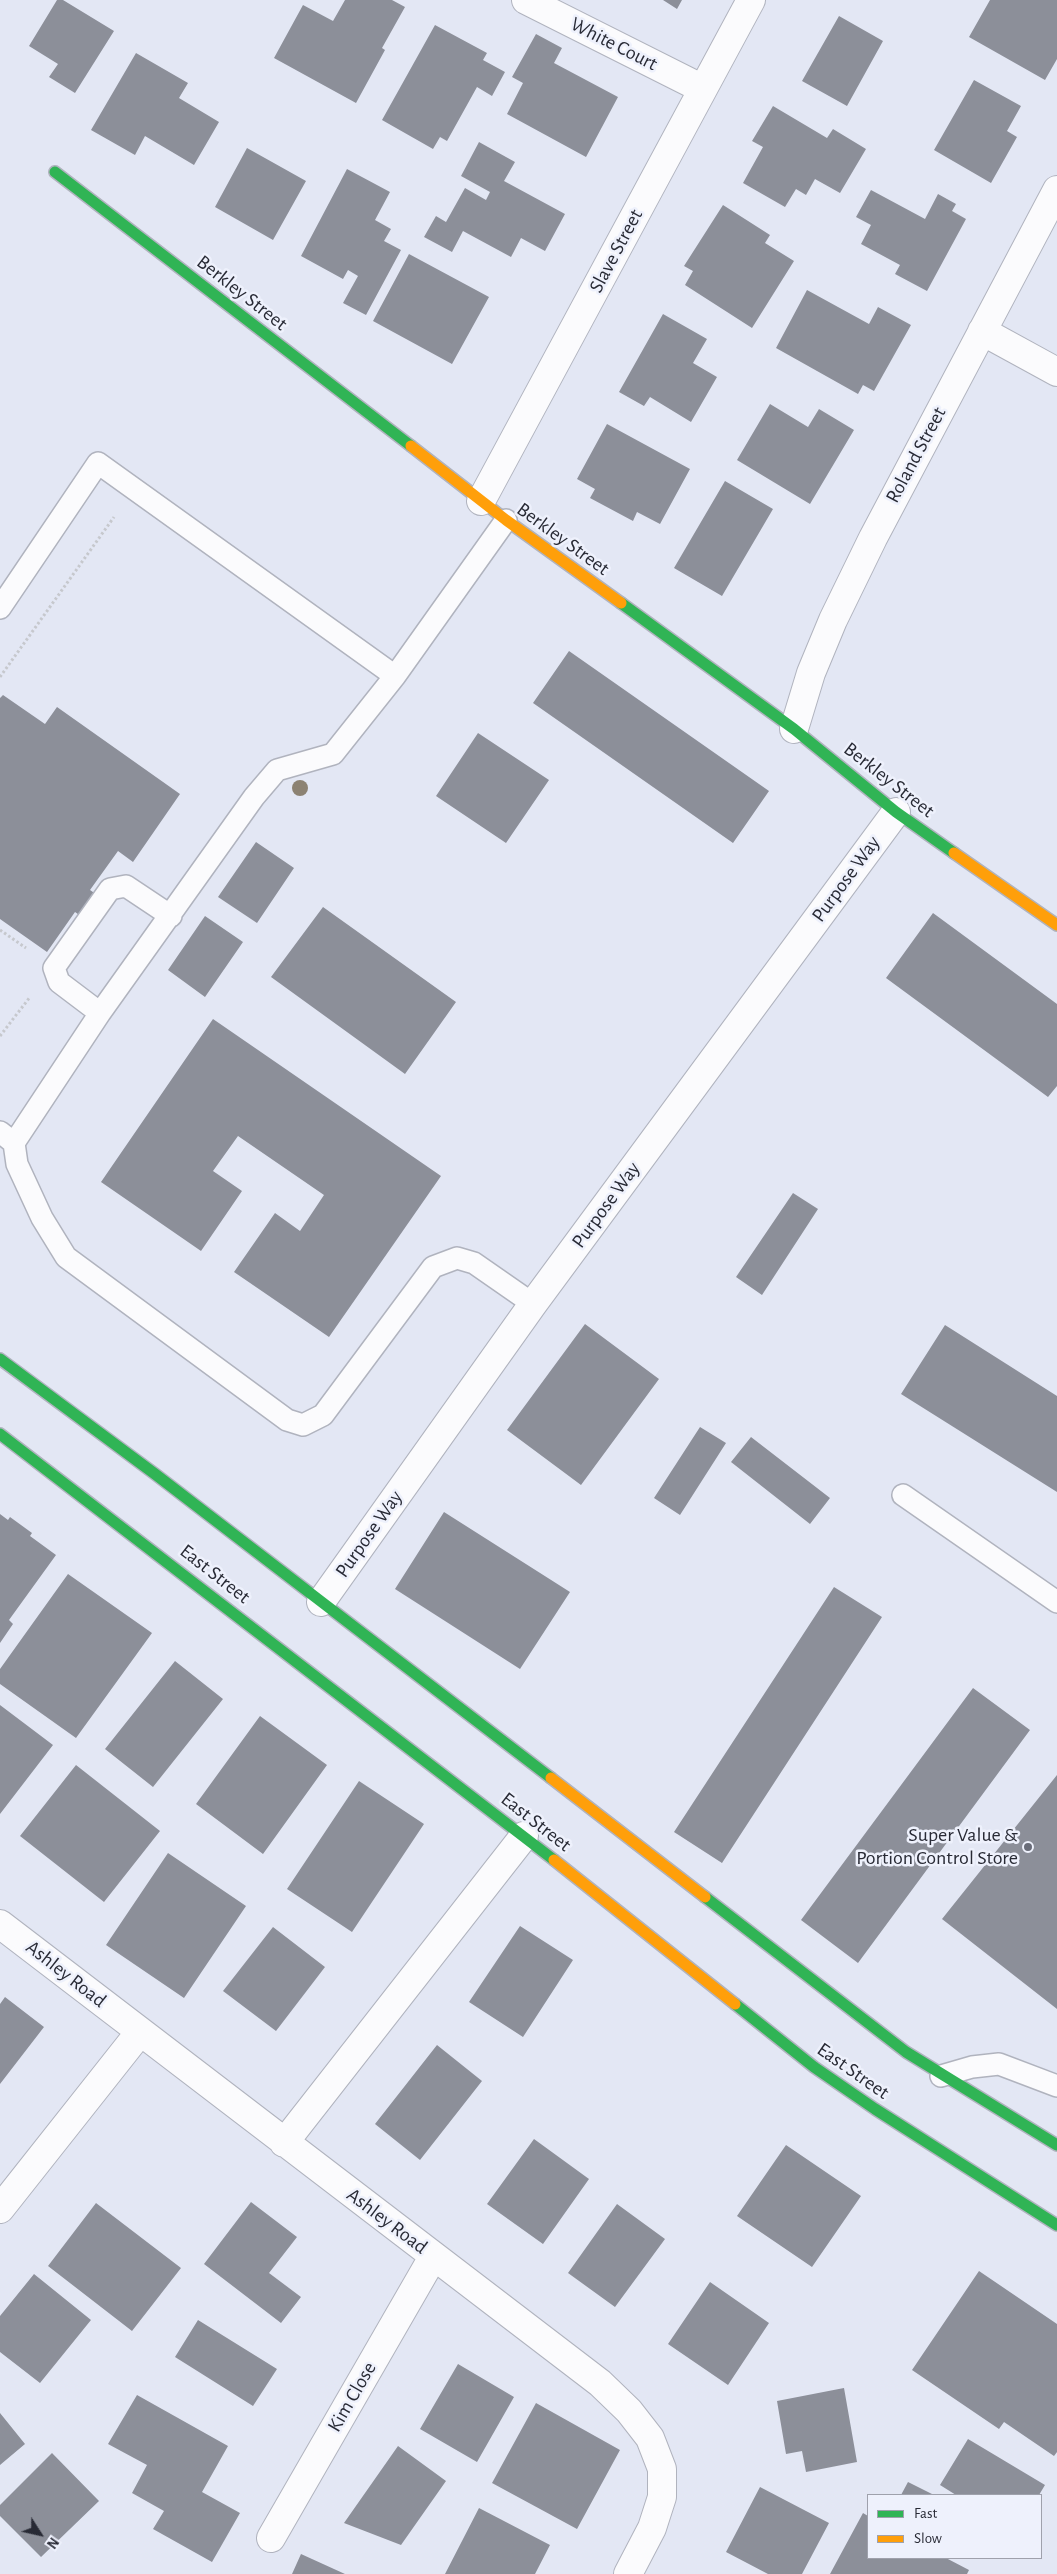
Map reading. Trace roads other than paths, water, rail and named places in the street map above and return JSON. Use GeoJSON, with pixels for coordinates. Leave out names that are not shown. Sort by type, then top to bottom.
{"type":"FeatureCollection","features":[{"type":"Feature","properties":{"kind":"main road","name":"Berkley Street"},"geometry":{"type":"LineString","coordinates":[[55,172],[481,502],[794,729],[896,812],[1057,925]]}},
{"type":"Feature","properties":{"kind":"main road"},"geometry":{"type":"LineString","coordinates":[[0,1359],[155,1474],[694,1888],[814,1983],[941,2076],[1057,2145]]}},
{"type":"Feature","properties":{"kind":"main road","name":"East Street"},"geometry":{"type":"LineString","coordinates":[[0,1434],[524,1836],[814,2067],[875,2109],[1057,2225]]}},
{"type":"Feature","properties":{"kind":"street","name":"White Court"},"geometry":{"type":"LineString","coordinates":[[526,0],[703,89]]}},
{"type":"Feature","properties":{"kind":"street","name":"Slave Street"},"geometry":{"type":"LineString","coordinates":[[481,502],[751,0]]}},
{"type":"Feature","properties":{"kind":"street","name":"Roland Street"},"geometry":{"type":"LineString","coordinates":[[794,729],[811,673],[872,538],[1057,190]]}},
{"type":"Feature","properties":{"kind":"street"},"geometry":{"type":"LineString","coordinates":[[982,331],[1057,372]]}},
{"type":"Feature","properties":{"kind":"street","name":"Purpose Way"},"geometry":{"type":"LineString","coordinates":[[321,1602],[533,1304],[896,812]]}},
{"type":"Feature","properties":{"kind":"street"},"geometry":{"type":"LineString","coordinates":[[284,2143],[524,1836]]}},
{"type":"Feature","properties":{"kind":"street","name":"Ashley Road"},"geometry":{"type":"LineString","coordinates":[[0,1924],[600,2383],[629,2411],[650,2438],[662,2469],[662,2497],[652,2528],[628,2574]]}},
{"type":"Feature","properties":{"kind":"street"},"geometry":{"type":"LineString","coordinates":[[0,2209],[140,2032]]}},
{"type":"Feature","properties":{"kind":"street","name":"Kim Close"},"geometry":{"type":"LineString","coordinates":[[272,2538],[434,2257]]}},
{"type":"Feature","properties":{"kind":"lane"},"geometry":{"type":"LineString","coordinates":[[0,608],[98,463],[133,490],[395,676]]}},
{"type":"Feature","properties":{"kind":"lane"},"geometry":{"type":"LineString","coordinates":[[506,520],[395,676],[334,754],[277,770],[254,796],[171,916],[7,1137],[17,1164],[42,1218],[66,1257],[287,1420],[303,1425],[323,1415],[433,1267],[457,1258],[474,1263],[533,1304]]}},
{"type":"Feature","properties":{"kind":"lane"},"geometry":{"type":"LineString","coordinates":[[100,1013],[59,982],[54,968],[110,889],[126,886],[171,916]]}},
{"type":"Feature","properties":{"kind":"lane"},"geometry":{"type":"LineString","coordinates":[[903,1496],[1057,1602]]}},
{"type":"Feature","properties":{"kind":"lane"},"geometry":{"type":"LineString","coordinates":[[941,2076],[972,2067],[999,2064],[1057,2086]]}},
{"type":"Feature","properties":{"kind":"place","name":"Super Value & Portion Control Store"},"geometry":{"type":"Point","coordinates":[1028,1847]}}]}
